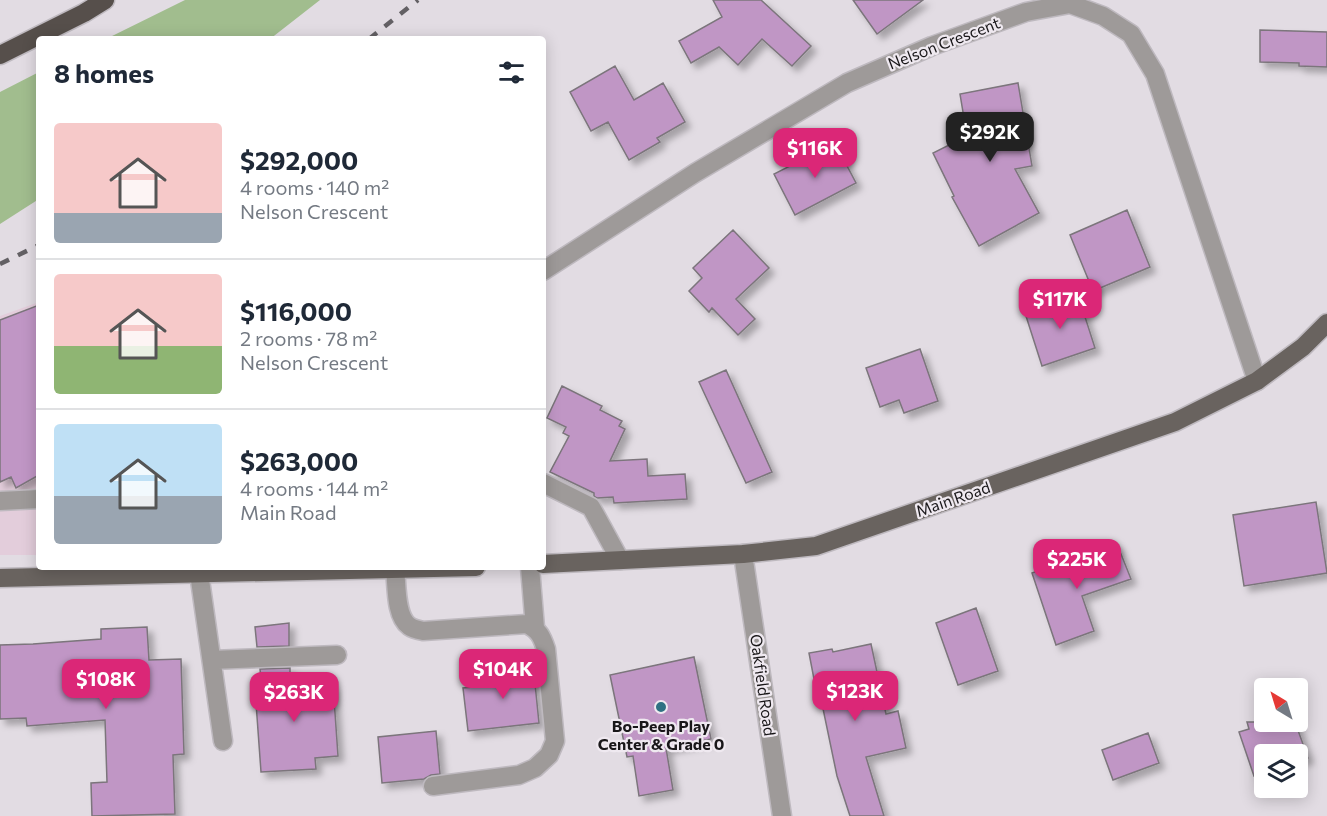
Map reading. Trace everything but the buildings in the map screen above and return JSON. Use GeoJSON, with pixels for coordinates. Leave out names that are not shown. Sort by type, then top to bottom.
{"type":"FeatureCollection","features":[{"type":"Feature","properties":{"kind":"highway"},"geometry":{"type":"LineString","coordinates":[[38,36],[105,0]]}},
{"type":"Feature","properties":{"kind":"highway"},"geometry":{"type":"LineString","coordinates":[[0,55],[36,37]]}},
{"type":"Feature","properties":{"kind":"main road","name":"Main Road"},"geometry":{"type":"LineString","coordinates":[[546,564],[744,554],[816,546],[1175,422],[1257,381],[1303,346],[1327,322]]}},
{"type":"Feature","properties":{"kind":"main road"},"geometry":{"type":"LineString","coordinates":[[0,578],[174,570],[199,573],[261,570]]}},
{"type":"Feature","properties":{"kind":"street","name":"Nelson Crescent"},"geometry":{"type":"LineString","coordinates":[[546,270],[695,173],[847,83],[932,46],[1026,12],[1070,4],[1103,16],[1131,34],[1155,74],[1257,381]]}},
{"type":"Feature","properties":{"kind":"street"},"geometry":{"type":"LineString","coordinates":[[546,484],[591,507],[620,560]]}},
{"type":"Feature","properties":{"kind":"street"},"geometry":{"type":"LineString","coordinates":[[0,501],[36,499]]}},
{"type":"Feature","properties":{"kind":"street","name":"Oakfield Road"},"geometry":{"type":"LineString","coordinates":[[744,554],[782,816]]}},
{"type":"Feature","properties":{"kind":"street"},"geometry":{"type":"LineString","coordinates":[[402,570],[399,608],[402,618],[412,629],[423,631],[527,624],[535,628],[546,649],[555,741],[549,755],[535,768],[519,775],[433,786]]}},
{"type":"Feature","properties":{"kind":"street"},"geometry":{"type":"LineString","coordinates":[[530,570],[535,628]]}},
{"type":"Feature","properties":{"kind":"street"},"geometry":{"type":"LineString","coordinates":[[199,573],[223,741]]}},
{"type":"Feature","properties":{"kind":"street"},"geometry":{"type":"LineString","coordinates":[[212,660],[337,655]]}},
{"type":"Feature","properties":{"kind":"shaded area"},"geometry":{"type":"Polygon","coordinates":[[[36,303],[36,555],[0,555],[0,316],[36,303]]]}},
{"type":"Feature","properties":{"kind":"green space"},"geometry":{"type":"Polygon","coordinates":[[[185,0],[320,0],[274,36],[112,36],[185,0]]]}},
{"type":"Feature","properties":{"kind":"green space"},"geometry":{"type":"Polygon","coordinates":[[[36,74],[36,201],[0,224],[0,92],[36,74]]]}},
{"type":"Feature","properties":{"kind":"railway"},"geometry":{"type":"LineString","coordinates":[[373,36],[418,0]]}},
{"type":"Feature","properties":{"kind":"railway"},"geometry":{"type":"LineString","coordinates":[[0,264],[36,246]]}},
{"type":"Feature","properties":{"kind":"place","name":"Bo-Peep Play Center & Grade 0"},"geometry":{"type":"Point","coordinates":[661,707]}}]}
